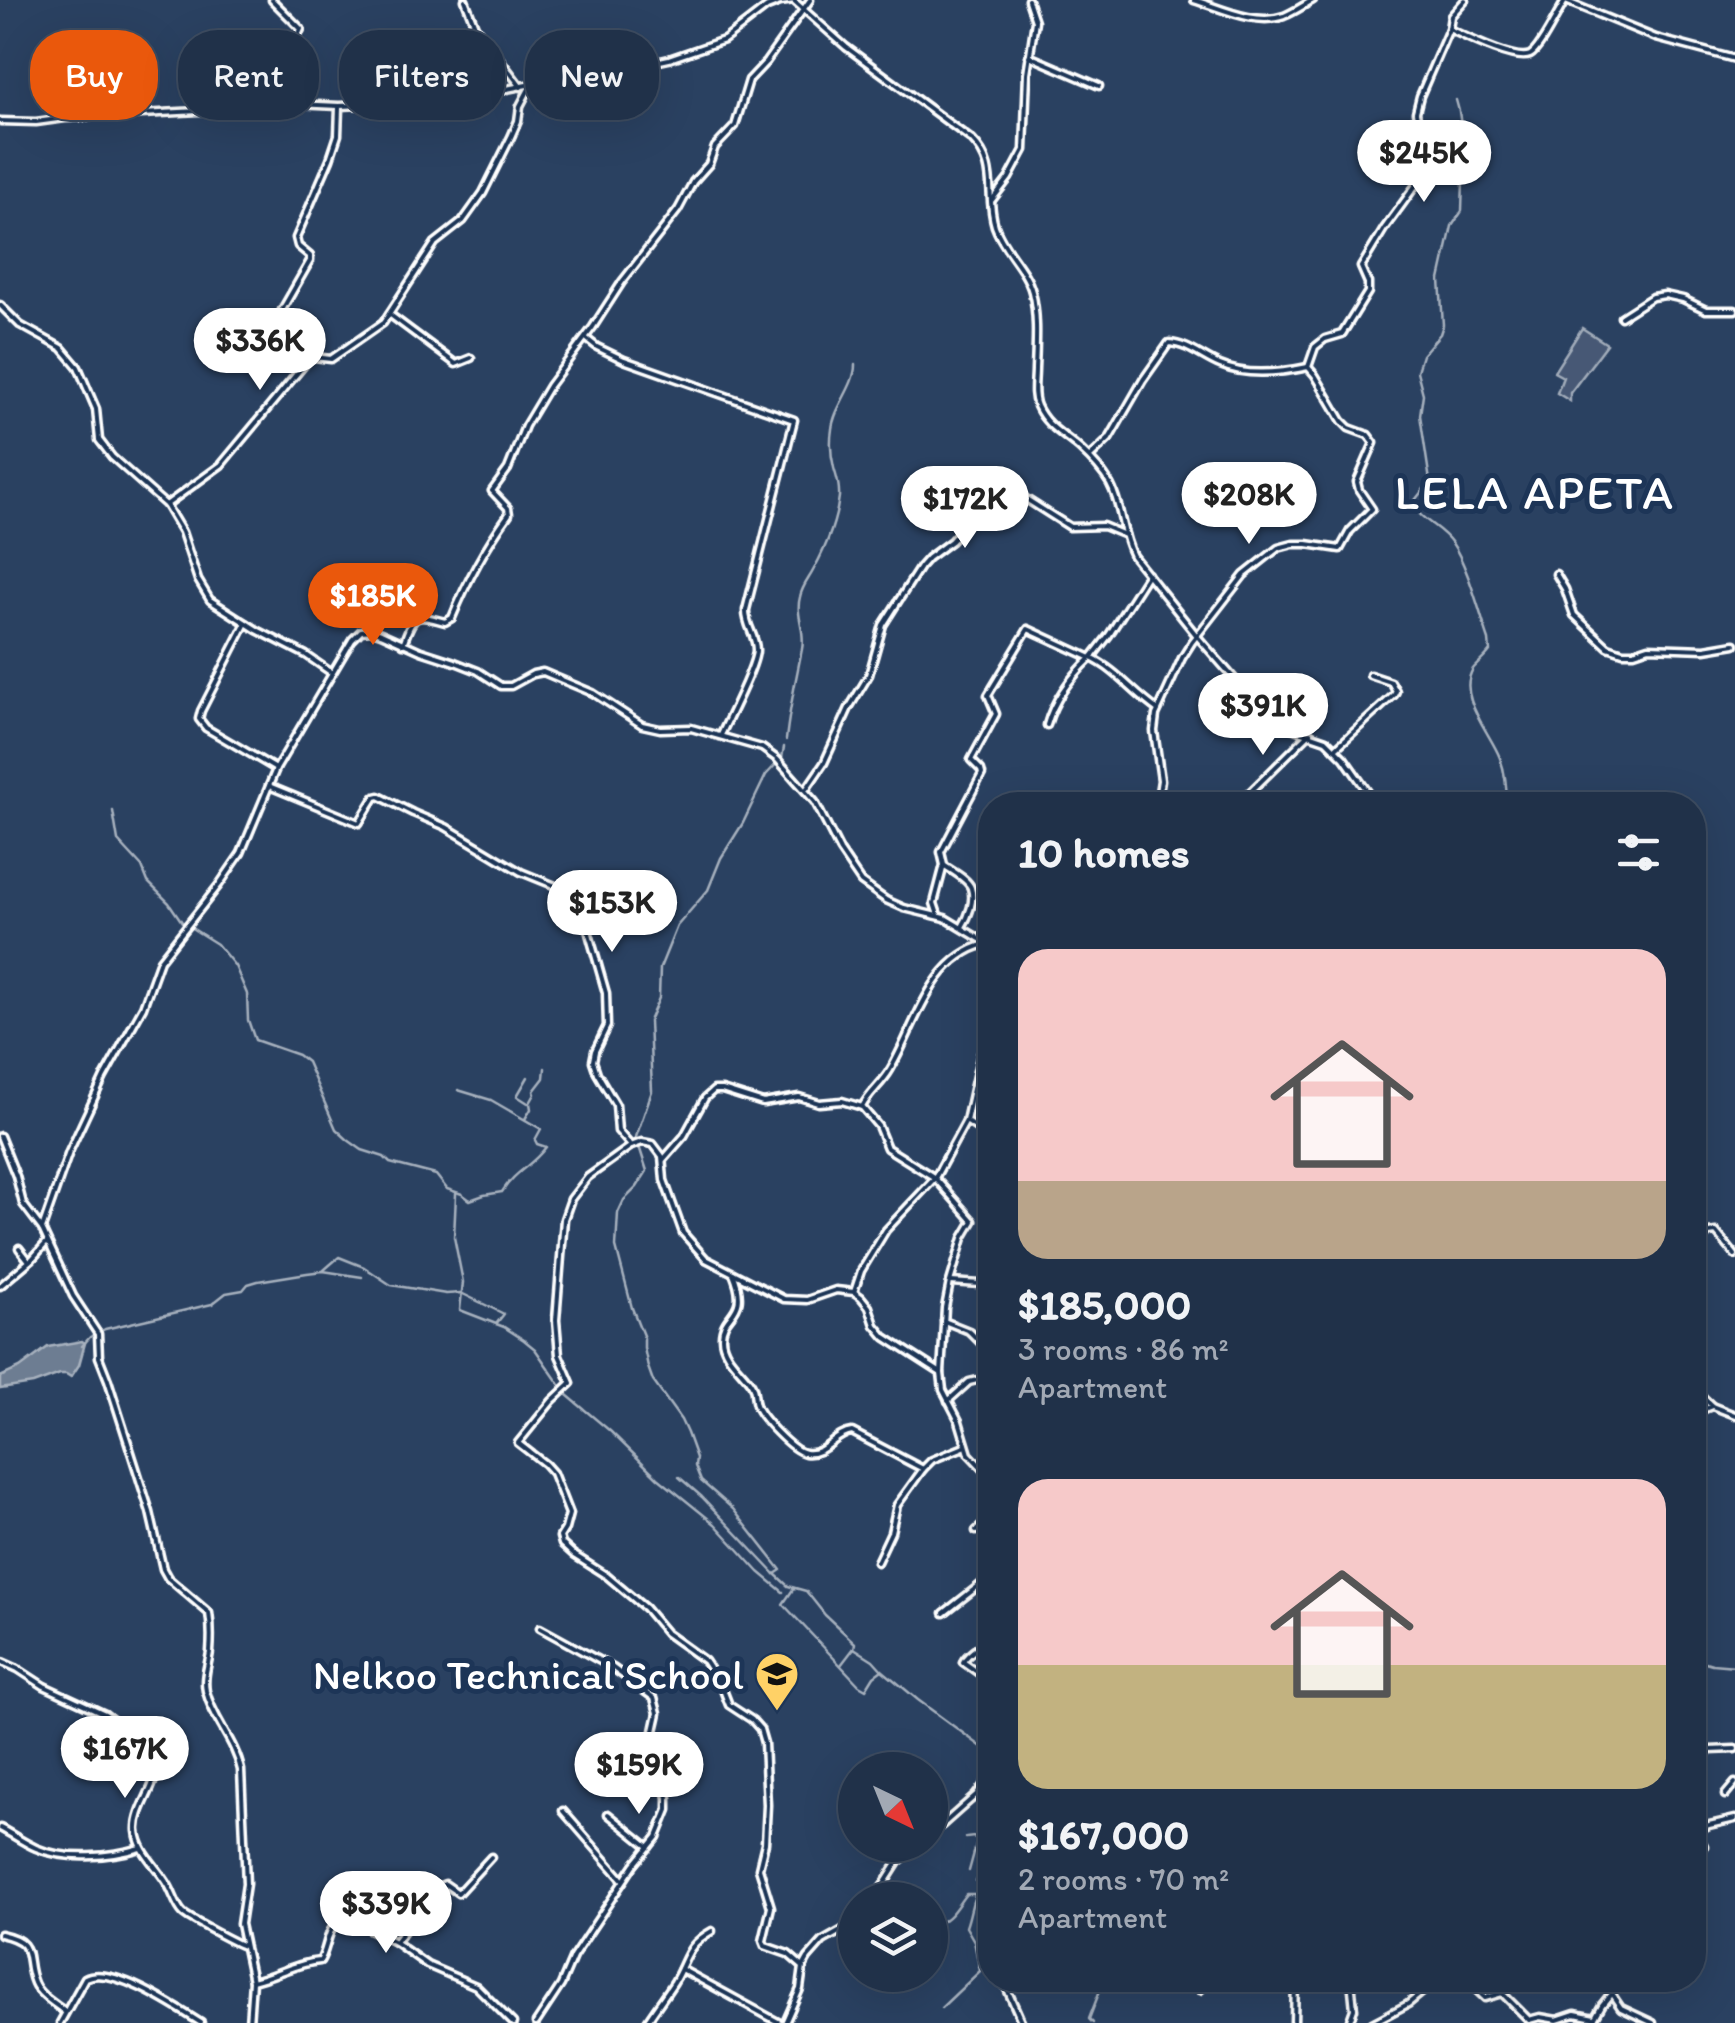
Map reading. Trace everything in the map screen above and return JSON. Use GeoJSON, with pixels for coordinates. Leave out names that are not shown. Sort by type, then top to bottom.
{"type":"FeatureCollection","features":[{"type":"Feature","properties":{"kind":"street"},"geometry":{"type":"LineString","coordinates":[[272,0],[302,30]]}},
{"type":"Feature","properties":{"kind":"street"},"geometry":{"type":"LineString","coordinates":[[465,0],[475,26],[521,88]]}},
{"type":"Feature","properties":{"kind":"street"},"geometry":{"type":"LineString","coordinates":[[659,61],[724,40],[767,8],[794,0],[846,47],[978,146],[988,165],[997,231],[1032,293],[1037,406],[1056,432],[1078,446],[1111,485],[1134,556],[1197,636],[1266,714],[1291,730],[1326,740],[1368,792]]}},
{"type":"Feature","properties":{"kind":"street"},"geometry":{"type":"LineString","coordinates":[[403,644],[417,618],[426,616],[445,622],[454,616],[472,570],[510,511],[492,491],[508,468],[533,412],[622,282],[678,210],[693,182],[709,164],[715,147],[735,126],[748,80],[766,62],[810,0]]}},
{"type":"Feature","properties":{"kind":"street"},"geometry":{"type":"LineString","coordinates":[[992,200],[1024,150],[1029,56],[1035,21],[1028,0]]}},
{"type":"Feature","properties":{"kind":"street"},"geometry":{"type":"LineString","coordinates":[[1194,0],[1259,18],[1282,16],[1313,0]]}},
{"type":"Feature","properties":{"kind":"street"},"geometry":{"type":"LineString","coordinates":[[1308,367],[1314,346],[1342,334],[1368,292],[1361,267],[1426,169],[1428,137],[1418,124],[1416,112],[1454,10],[1465,0]]}},
{"type":"Feature","properties":{"kind":"street"},"geometry":{"type":"LineString","coordinates":[[1449,29],[1505,54],[1524,56],[1534,52],[1564,1],[1656,38],[1735,59]]}},
{"type":"Feature","properties":{"kind":"street"},"geometry":{"type":"LineString","coordinates":[[1029,56],[1098,86]]}},
{"type":"Feature","properties":{"kind":"street"},"geometry":{"type":"LineString","coordinates":[[505,91],[525,87]]}},
{"type":"Feature","properties":{"kind":"street"},"geometry":{"type":"LineString","coordinates":[[166,505],[221,465],[309,359],[331,359],[376,330],[435,244],[463,221],[483,193],[518,121],[525,97]]}},
{"type":"Feature","properties":{"kind":"street"},"geometry":{"type":"LineString","coordinates":[[0,121],[178,112]]}},
{"type":"Feature","properties":{"kind":"street"},"geometry":{"type":"LineString","coordinates":[[282,310],[310,261],[296,238],[330,159],[339,120]]}},
{"type":"Feature","properties":{"kind":"street"},"geometry":{"type":"LineString","coordinates":[[1621,317],[1652,297],[1665,295],[1706,310],[1735,310]]}},
{"type":"Feature","properties":{"kind":"street"},"geometry":{"type":"LineString","coordinates":[[0,304],[20,325],[62,348],[78,367],[96,409],[99,440],[112,457],[166,505],[182,532],[206,596],[332,673]]}},
{"type":"Feature","properties":{"kind":"street"},"geometry":{"type":"LineString","coordinates":[[389,314],[456,364],[471,358]]}},
{"type":"Feature","properties":{"kind":"street"},"geometry":{"type":"LineString","coordinates":[[585,338],[624,360],[794,420],[746,610],[746,620],[755,638],[756,658],[721,735]]}},
{"type":"Feature","properties":{"kind":"street"},"geometry":{"type":"LineString","coordinates":[[1089,458],[1109,439],[1169,343],[1182,345],[1239,372],[1308,367]]}},
{"type":"Feature","properties":{"kind":"street"},"geometry":{"type":"LineString","coordinates":[[1160,792],[1154,731],[1158,710],[1182,658],[1197,636],[1244,576],[1268,554],[1292,544],[1321,544],[1340,549],[1350,531],[1372,508],[1357,482],[1374,443],[1368,435],[1342,421],[1308,367]]}},
{"type":"Feature","properties":{"kind":"street"},"geometry":{"type":"LineString","coordinates":[[806,790],[871,671],[888,616],[928,558],[951,541],[976,513],[1015,492],[1070,527],[1103,526],[1125,535]]}},
{"type":"Feature","properties":{"kind":"street"},"geometry":{"type":"LineString","coordinates":[[1047,725],[1067,686],[1109,635],[1148,574]]}},
{"type":"Feature","properties":{"kind":"street"},"geometry":{"type":"LineString","coordinates":[[1556,574],[1574,615],[1608,647],[1634,652],[1650,647],[1705,649],[1735,644]]}},
{"type":"Feature","properties":{"kind":"street"},"geometry":{"type":"LineString","coordinates":[[246,623],[199,719],[206,728],[276,769]]}},
{"type":"Feature","properties":{"kind":"street"},"geometry":{"type":"LineString","coordinates":[[938,915],[935,897],[944,865],[940,852],[982,774],[971,760],[996,714],[988,696],[1028,630],[1108,668],[1158,710]]}},
{"type":"Feature","properties":{"kind":"street"},"geometry":{"type":"LineString","coordinates":[[42,1229],[68,1152],[113,1058],[143,1007],[160,960],[241,853],[276,769],[361,631],[382,633],[478,671],[502,686],[544,672],[593,693],[642,724],[660,729],[691,728],[770,752],[819,808],[860,882],[886,900],[938,915],[978,937]]}},
{"type":"Feature","properties":{"kind":"street"},"geometry":{"type":"LineString","coordinates":[[1335,748],[1394,695],[1391,682],[1370,674]]}},
{"type":"Feature","properties":{"kind":"street"},"geometry":{"type":"LineString","coordinates":[[1251,792],[1310,733]]}},
{"type":"Feature","properties":{"kind":"street"},"geometry":{"type":"LineString","coordinates":[[269,786],[359,823],[379,796],[446,826],[521,872],[558,886],[575,899],[587,917],[606,993],[607,1026],[593,1062],[616,1104],[617,1128],[632,1146]]}},
{"type":"Feature","properties":{"kind":"street"},"geometry":{"type":"LineString","coordinates":[[944,865],[972,890],[970,911],[962,926]]}},
{"type":"Feature","properties":{"kind":"street"},"geometry":{"type":"LineString","coordinates":[[862,1107],[888,1073],[936,980],[962,953],[978,947]]}},
{"type":"Feature","properties":{"kind":"street"},"geometry":{"type":"LineString","coordinates":[[854,1292],[861,1271],[886,1230],[936,1178],[966,1121],[978,1067]]}},
{"type":"Feature","properties":{"kind":"street"},"geometry":{"type":"LineString","coordinates":[[663,1160],[684,1136],[705,1098],[714,1090],[722,1090],[763,1104],[799,1097],[862,1107],[878,1126],[887,1148],[936,1178],[974,1221],[960,1248],[950,1282],[941,1373],[943,1390],[978,1465]]}},
{"type":"Feature","properties":{"kind":"street"},"geometry":{"type":"LineString","coordinates":[[966,1121],[978,1130]]}},
{"type":"Feature","properties":{"kind":"street"},"geometry":{"type":"LineString","coordinates":[[0,1136],[23,1204],[42,1229],[73,1296],[98,1334],[100,1364],[150,1512],[162,1569],[209,1612],[206,1692],[216,1720],[238,1755],[240,1770],[246,1884],[240,1924],[252,1981],[250,2023]]}},
{"type":"Feature","properties":{"kind":"street"},"geometry":{"type":"LineString","coordinates":[[803,1967],[788,1954],[765,1946],[763,1940],[771,1907],[760,1868],[767,1805],[760,1728],[730,1705],[705,1660],[666,1633],[645,1608],[562,1544],[560,1537],[569,1514],[553,1473],[518,1443],[571,1383],[559,1355],[556,1320],[568,1204],[588,1177],[632,1146],[652,1144],[663,1160],[664,1180],[683,1233],[709,1262],[788,1300],[807,1300],[836,1290],[854,1292],[869,1307],[884,1338],[941,1373]]}},
{"type":"Feature","properties":{"kind":"street"},"geometry":{"type":"LineString","coordinates":[[1706,1236],[1716,1232],[1735,1254]]}},
{"type":"Feature","properties":{"kind":"street"},"geometry":{"type":"LineString","coordinates":[[0,1286],[47,1242]]}},
{"type":"Feature","properties":{"kind":"street"},"geometry":{"type":"LineString","coordinates":[[19,1248],[29,1260]]}},
{"type":"Feature","properties":{"kind":"street"},"geometry":{"type":"LineString","coordinates":[[733,1272],[739,1300],[722,1333],[724,1346],[753,1387],[757,1406],[786,1441],[809,1454],[825,1448],[844,1432],[852,1432],[923,1469]]}},
{"type":"Feature","properties":{"kind":"street"},"geometry":{"type":"LineString","coordinates":[[950,1282],[978,1284]]}},
{"type":"Feature","properties":{"kind":"street"},"geometry":{"type":"LineString","coordinates":[[944,1321],[970,1330],[978,1340]]}},
{"type":"Feature","properties":{"kind":"street"},"geometry":{"type":"LineString","coordinates":[[948,1401],[969,1382],[978,1380]]}},
{"type":"Feature","properties":{"kind":"street"},"geometry":{"type":"LineString","coordinates":[[1706,1400],[1735,1415]]}},
{"type":"Feature","properties":{"kind":"street"},"geometry":{"type":"LineString","coordinates":[[1706,1408],[1712,1406]]}},
{"type":"Feature","properties":{"kind":"street"},"geometry":{"type":"LineString","coordinates":[[877,1562],[897,1505],[923,1469],[932,1460],[966,1446]]}},
{"type":"Feature","properties":{"kind":"street"},"geometry":{"type":"LineString","coordinates":[[944,1613],[978,1587]]}},
{"type":"Feature","properties":{"kind":"street"},"geometry":{"type":"LineString","coordinates":[[536,2023],[561,1985],[573,1957],[664,1824],[668,1810],[662,1762],[652,1740],[657,1722],[656,1702],[613,1668],[540,1628]]}},
{"type":"Feature","properties":{"kind":"street"},"geometry":{"type":"LineString","coordinates":[[978,1650],[963,1662],[978,1673]]}},
{"type":"Feature","properties":{"kind":"street"},"geometry":{"type":"LineString","coordinates":[[0,1661],[105,1714],[154,1751],[158,1770],[141,1806],[137,1831],[142,1848],[166,1880],[182,1913],[244,1946]]}},
{"type":"Feature","properties":{"kind":"street"},"geometry":{"type":"LineString","coordinates":[[1706,1749],[1735,1749]]}},
{"type":"Feature","properties":{"kind":"street"},"geometry":{"type":"LineString","coordinates":[[1725,1795],[1735,1783]]}},
{"type":"Feature","properties":{"kind":"street"},"geometry":{"type":"LineString","coordinates":[[948,1820],[978,1792]]}},
{"type":"Feature","properties":{"kind":"street"},"geometry":{"type":"LineString","coordinates":[[562,1811],[624,1880]]}},
{"type":"Feature","properties":{"kind":"street"},"geometry":{"type":"LineString","coordinates":[[608,1814],[649,1847]]}},
{"type":"Feature","properties":{"kind":"street"},"geometry":{"type":"LineString","coordinates":[[1706,1827],[1735,1819]]}},
{"type":"Feature","properties":{"kind":"street"},"geometry":{"type":"LineString","coordinates":[[0,1828],[38,1850],[52,1852],[108,1856],[142,1848]]}},
{"type":"Feature","properties":{"kind":"street"},"geometry":{"type":"LineString","coordinates":[[396,1942],[438,1886],[445,1884],[458,1894],[491,1857]]}},
{"type":"Feature","properties":{"kind":"street"},"geometry":{"type":"LineString","coordinates":[[252,1981],[320,1961],[331,1928],[336,1924],[364,1926],[427,1964],[476,1986],[513,2023]]}},
{"type":"Feature","properties":{"kind":"street"},"geometry":{"type":"LineString","coordinates":[[646,2023],[688,1952],[712,1930]]}},
{"type":"Feature","properties":{"kind":"street"},"geometry":{"type":"LineString","coordinates":[[681,1969],[783,2023],[800,1989],[803,1967],[823,1941],[838,1933]]}},
{"type":"Feature","properties":{"kind":"street"},"geometry":{"type":"LineString","coordinates":[[0,1934],[26,1945],[36,1986],[66,2012]]}},
{"type":"Feature","properties":{"kind":"street"},"geometry":{"type":"LineString","coordinates":[[60,2023],[85,1978],[92,1974],[137,1986],[201,2023]]}},
{"type":"Feature","properties":{"kind":"street"},"geometry":{"type":"LineString","coordinates":[[1008,1992],[1022,2023]]}},
{"type":"Feature","properties":{"kind":"street"},"geometry":{"type":"LineString","coordinates":[[1294,2023],[1295,1992]]}},
{"type":"Feature","properties":{"kind":"street"},"geometry":{"type":"LineString","coordinates":[[1349,2023],[1354,2009],[1353,1992]]}},
{"type":"Feature","properties":{"kind":"street"},"geometry":{"type":"LineString","coordinates":[[1372,2023],[1422,1992]]}},
{"type":"Feature","properties":{"kind":"street"},"geometry":{"type":"LineString","coordinates":[[1479,1992],[1485,1998],[1502,1993],[1529,2020],[1540,2016],[1557,2020],[1575,2014],[1593,2021],[1612,1992],[1621,2008],[1652,2023]]}},
{"type":"Feature","properties":{"kind":"shaded area"},"geometry":{"type":"Polygon","coordinates":[[[1582,328],[1607,344],[1570,393],[1570,401],[1557,393],[1563,377],[1554,372],[1582,328]]]}},
{"type":"Feature","properties":{"kind":"shaded area"},"geometry":{"type":"Polygon","coordinates":[[[85,1343],[79,1365],[71,1377],[60,1374],[33,1384],[0,1389],[0,1377],[48,1347],[85,1343]]]}},
{"type":"Feature","properties":{"kind":"waterway"},"geometry":{"type":"LineString","coordinates":[[1456,100],[1464,148],[1462,211],[1452,226],[1440,280],[1443,325],[1422,355],[1417,371],[1423,394],[1420,415],[1430,481],[1412,504],[1458,552],[1489,640],[1490,651],[1473,669],[1469,691],[1502,764],[1506,792]]}},
{"type":"Feature","properties":{"kind":"waterway"},"geometry":{"type":"LineString","coordinates":[[786,740],[803,642],[800,597],[836,516],[839,489],[831,434],[855,365]]}},
{"type":"Feature","properties":{"kind":"waterway"},"geometry":{"type":"LineString","coordinates":[[775,1574],[781,1570],[733,1509],[701,1481],[681,1420],[653,1381],[616,1247],[618,1213],[647,1171],[636,1137],[652,1091],[649,1021],[659,998],[660,968],[677,926],[708,890],[721,858],[766,775],[782,758],[784,747]]}},
{"type":"Feature","properties":{"kind":"waterway"},"geometry":{"type":"LineString","coordinates":[[113,811],[118,841],[142,867],[148,882],[182,922],[217,944],[235,966],[247,994],[248,1020],[255,1040],[307,1062],[336,1129],[362,1150],[390,1163],[436,1175],[447,1189],[470,1200],[502,1192],[546,1147],[535,1140],[541,1129],[491,1100],[458,1090]]}},
{"type":"Feature","properties":{"kind":"waterway"},"geometry":{"type":"LineString","coordinates":[[525,1119],[545,1068]]}},
{"type":"Feature","properties":{"kind":"waterway"},"geometry":{"type":"LineString","coordinates":[[528,1077],[517,1096],[528,1103]]}},
{"type":"Feature","properties":{"kind":"waterway"},"geometry":{"type":"LineString","coordinates":[[456,1194],[454,1237],[463,1282],[460,1310],[504,1327],[535,1349],[567,1395],[715,1524],[783,1592]]}},
{"type":"Feature","properties":{"kind":"waterway"},"geometry":{"type":"LineString","coordinates":[[324,1270],[339,1257],[364,1267],[391,1285],[461,1293],[504,1314],[496,1324]]}},
{"type":"Feature","properties":{"kind":"waterway"},"geometry":{"type":"LineString","coordinates":[[82,1346],[105,1329],[212,1304],[226,1293],[243,1290],[258,1281],[323,1271],[362,1277]]}},
{"type":"Feature","properties":{"kind":"waterway"},"geometry":{"type":"LineString","coordinates":[[679,1477],[788,1586],[806,1591],[855,1643],[854,1648]]}},
{"type":"Feature","properties":{"kind":"waterway"},"geometry":{"type":"LineString","coordinates":[[794,1588],[783,1604],[859,1685],[866,1689],[882,1670],[978,1744]]}},
{"type":"Feature","properties":{"kind":"waterway"},"geometry":{"type":"LineString","coordinates":[[841,1665],[854,1648],[882,1670]]}},
{"type":"Feature","properties":{"kind":"waterway"},"geometry":{"type":"LineString","coordinates":[[1706,1662],[1735,1666]]}},
{"type":"Feature","properties":{"kind":"waterway"},"geometry":{"type":"LineString","coordinates":[[966,1838],[978,1839]]}},
{"type":"Feature","properties":{"kind":"waterway"},"geometry":{"type":"LineString","coordinates":[[969,1871],[978,1838]]}},
{"type":"Feature","properties":{"kind":"waterway"},"geometry":{"type":"LineString","coordinates":[[978,1878],[978,1882]]}},
{"type":"Feature","properties":{"kind":"waterway"},"geometry":{"type":"LineString","coordinates":[[978,1889],[966,1927],[978,1961]]}},
{"type":"Feature","properties":{"kind":"waterway"},"geometry":{"type":"LineString","coordinates":[[948,1916],[966,1894],[974,1894]]}},
{"type":"Feature","properties":{"kind":"waterway"},"geometry":{"type":"LineString","coordinates":[[941,2008],[978,1973]]}},
{"type":"Feature","properties":{"kind":"waterway"},"geometry":{"type":"LineString","coordinates":[[1093,2023],[1089,2019],[1099,1992]]}},
{"type":"Feature","properties":{"kind":"place","name":"Nelkoo Technical School"},"geometry":{"type":"Point","coordinates":[777,1712]}},
{"type":"Feature","properties":{"kind":"district","name":"LELA APETA"},"geometry":{"type":"Point","coordinates":[1535,492]}}]}
